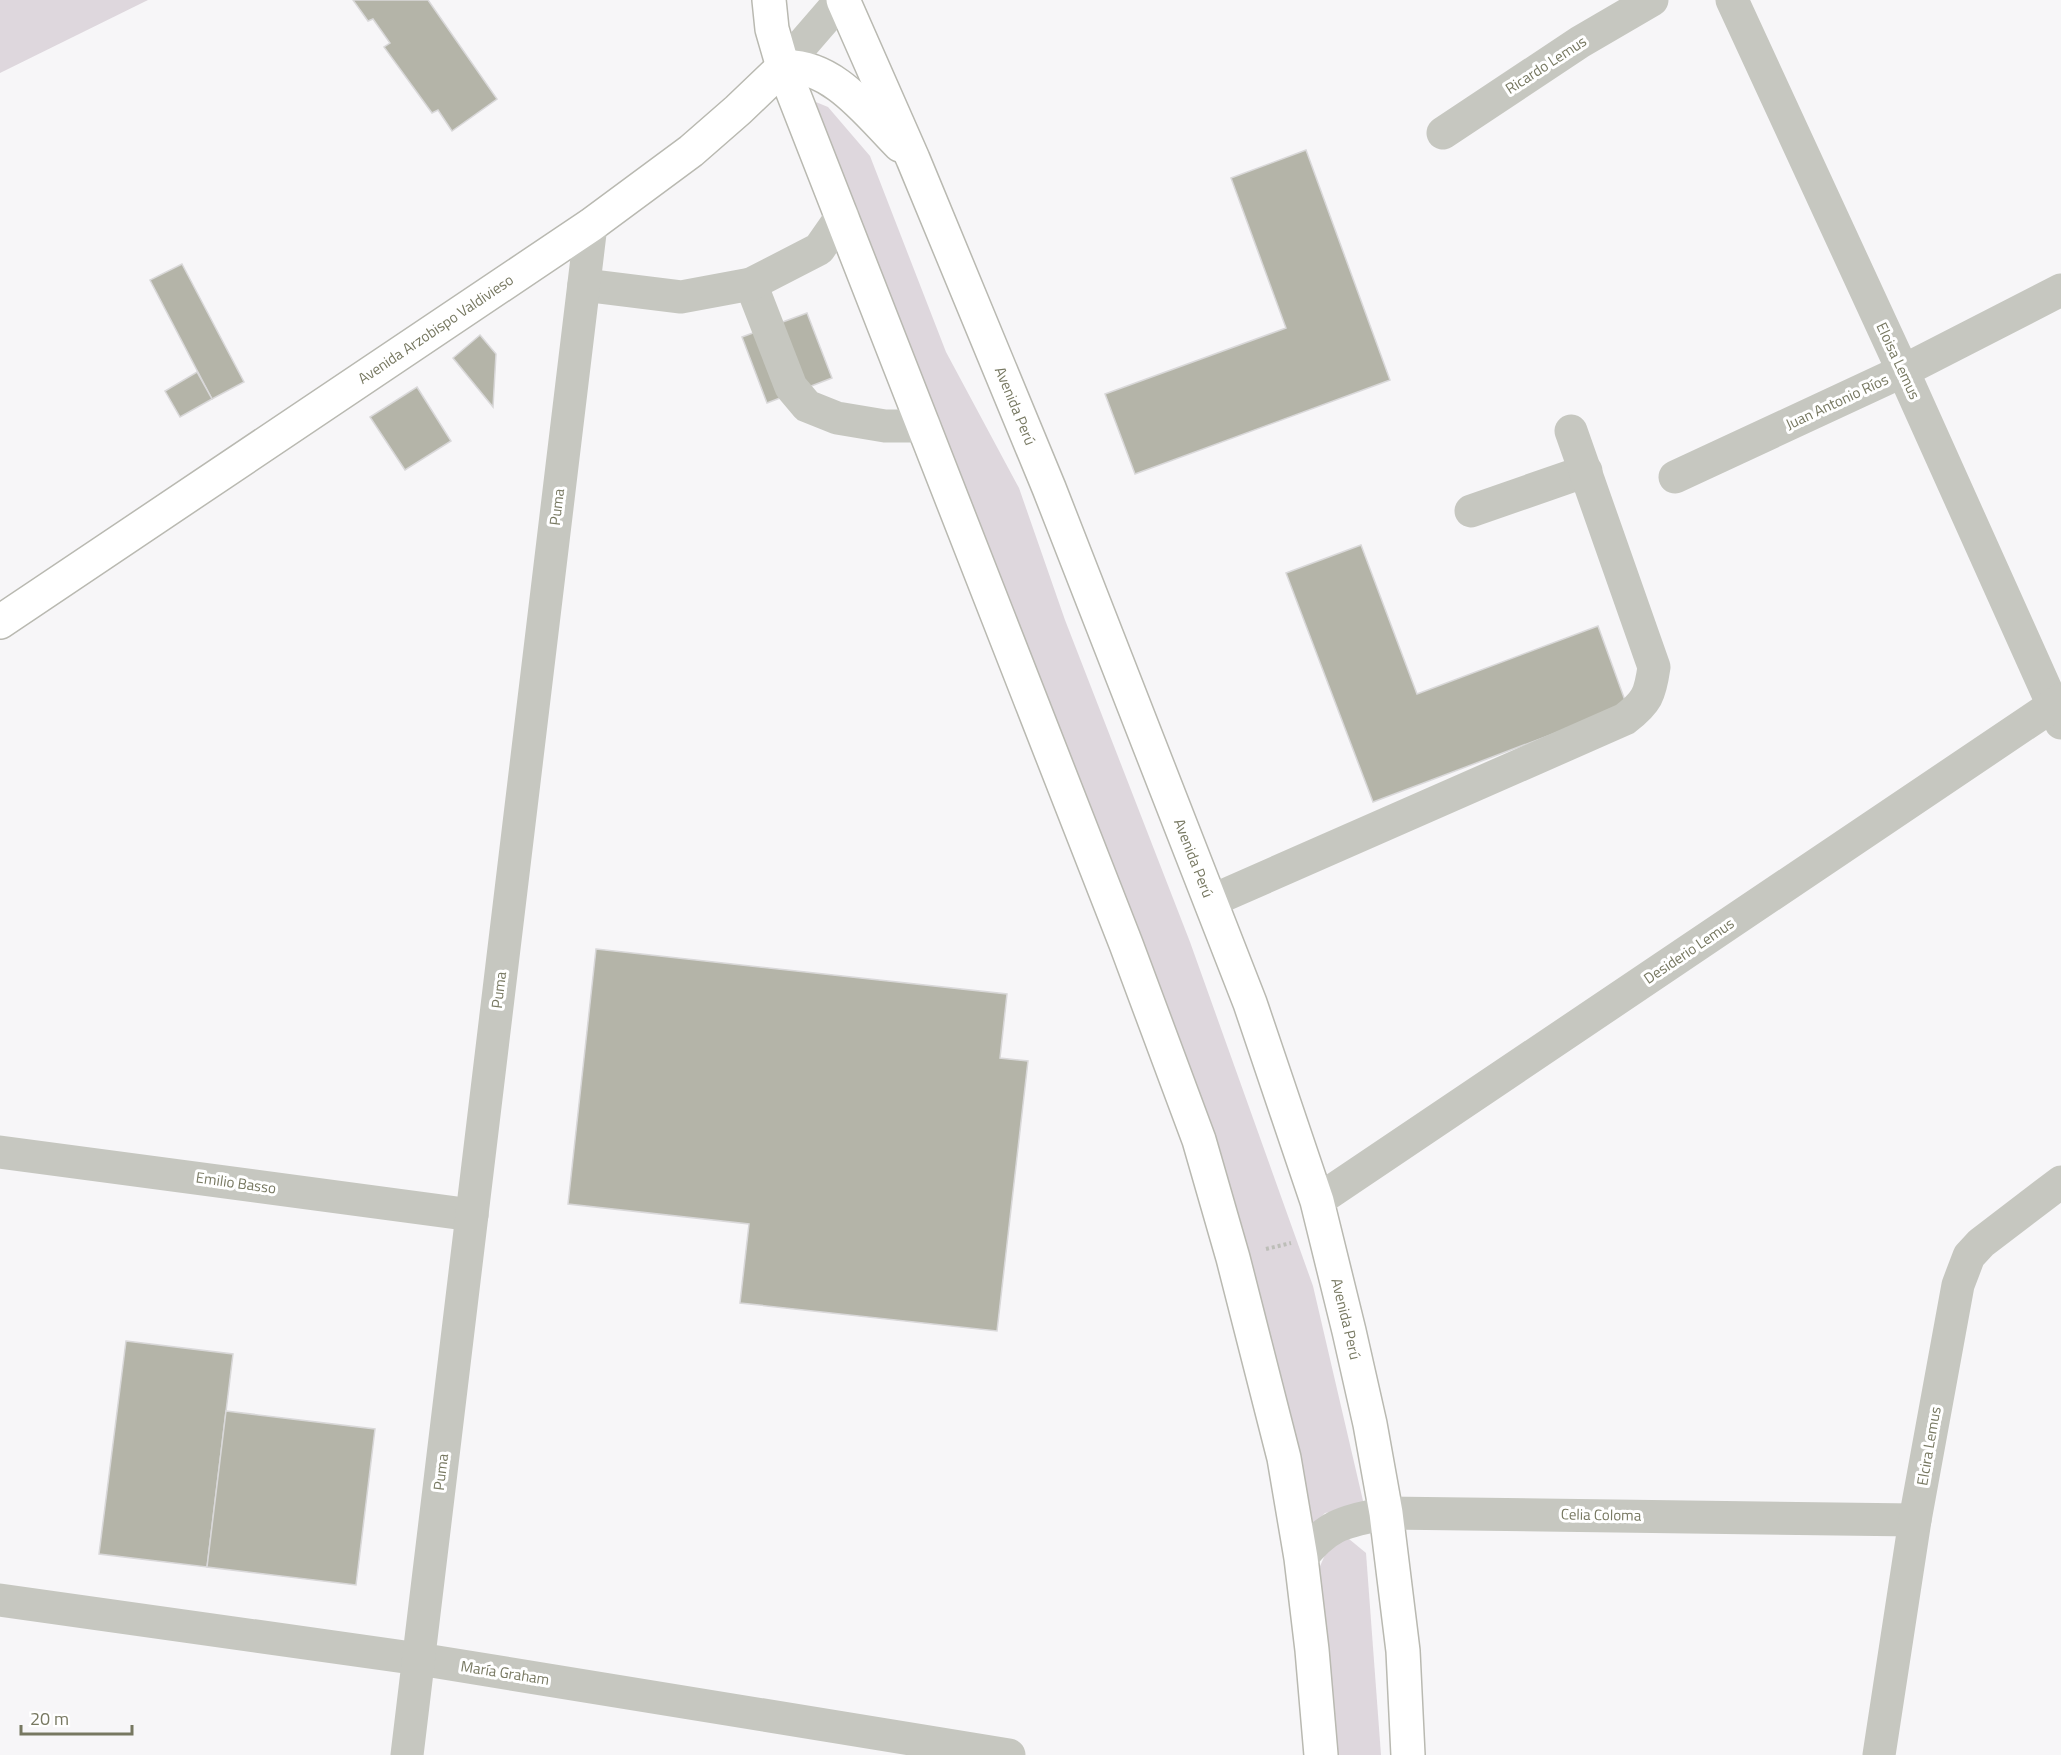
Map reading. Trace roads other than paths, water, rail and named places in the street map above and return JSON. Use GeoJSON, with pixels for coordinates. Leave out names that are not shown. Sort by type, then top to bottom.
{"type":"FeatureCollection","features":[{"type":"Feature","properties":{"kind":"main road"},"geometry":{"type":"LineString","coordinates":[[769,0],[772,29],[783,68],[924,426],[1199,1140],[1233,1258],[1284,1458],[1301,1558],[1321,1755]]}},
{"type":"Feature","properties":{"kind":"main road","name":"Avenida Perú"},"geometry":{"type":"LineString","coordinates":[[842,0],[913,159],[1049,488],[1250,1003],[1317,1202],[1368,1414],[1386,1513],[1403,1652],[1408,1755]]}},
{"type":"Feature","properties":{"kind":"main road"},"geometry":{"type":"LineString","coordinates":[[783,68],[794,67],[815,71],[838,85],[913,159]]}},
{"type":"Feature","properties":{"kind":"main road","name":"Avenida Arzobispo Valdivieso"},"geometry":{"type":"LineString","coordinates":[[0,622],[591,225],[691,151],[783,68]]}},
{"type":"Feature","properties":{"kind":"street","name":"Avenida Arzobispo Valdivieso"},"geometry":{"type":"LineString","coordinates":[[783,68],[842,0]]}},
{"type":"Feature","properties":{"kind":"street","name":"Ricardo Lemus"},"geometry":{"type":"LineString","coordinates":[[1443,133],[1580,42],[1653,0]]}},
{"type":"Feature","properties":{"kind":"street","name":"Eloisa Lemus"},"geometry":{"type":"LineString","coordinates":[[1732,0],[2058,709]]}},
{"type":"Feature","properties":{"kind":"street"},"geometry":{"type":"LineString","coordinates":[[584,285],[681,297],[751,284],[819,249],[842,216]]}},
{"type":"Feature","properties":{"kind":"street","name":"Puma"},"geometry":{"type":"LineString","coordinates":[[407,1755],[591,225]]}},
{"type":"Feature","properties":{"kind":"street"},"geometry":{"type":"LineString","coordinates":[[751,284],[791,387],[807,406],[837,418],[885,426],[924,426]]}},
{"type":"Feature","properties":{"kind":"street","name":"Juan Antonio Ríos"},"geometry":{"type":"LineString","coordinates":[[1675,477],[1903,370],[2061,290]]}},
{"type":"Feature","properties":{"kind":"street"},"geometry":{"type":"LineString","coordinates":[[1211,901],[1625,719],[1641,706],[1651,688],[1654,667],[1572,431]]}},
{"type":"Feature","properties":{"kind":"street"},"geometry":{"type":"LineString","coordinates":[[1471,511],[1586,471]]}},
{"type":"Feature","properties":{"kind":"street","name":"Desiderio Lemus"},"geometry":{"type":"LineString","coordinates":[[1317,1202],[2058,709]]}},
{"type":"Feature","properties":{"kind":"street","name":"Emilio Basso"},"geometry":{"type":"LineString","coordinates":[[0,1152],[472,1215]]}},
{"type":"Feature","properties":{"kind":"street","name":"Elcira Lemus"},"geometry":{"type":"LineString","coordinates":[[1879,1755],[1916,1520],[1958,1286],[1969,1256],[1996,1229],[2061,1182]]}},
{"type":"Feature","properties":{"kind":"street","name":"Celia Coloma"},"geometry":{"type":"LineString","coordinates":[[1301,1558],[1316,1539],[1335,1526],[1386,1513],[1916,1520]]}},
{"type":"Feature","properties":{"kind":"street","name":"María Graham"},"geometry":{"type":"LineString","coordinates":[[0,1600],[419,1659],[1009,1755]]}}]}
